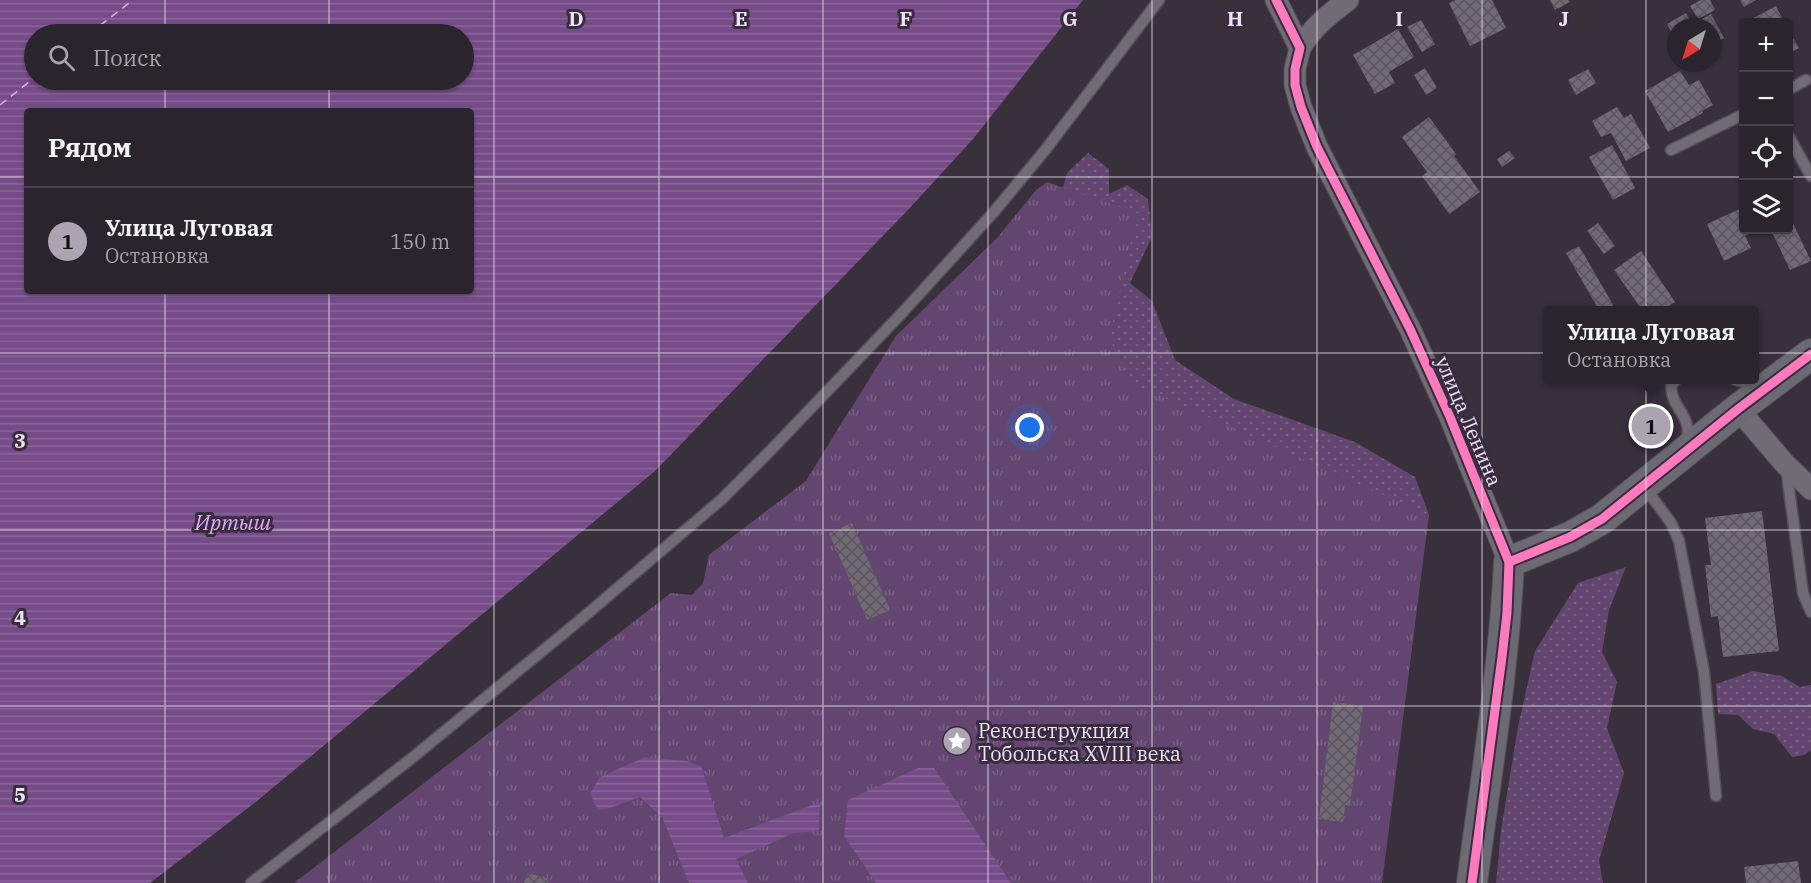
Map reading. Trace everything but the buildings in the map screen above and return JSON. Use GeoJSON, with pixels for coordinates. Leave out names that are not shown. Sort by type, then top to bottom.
{"type":"FeatureCollection","features":[{"type":"Feature","properties":{"kind":"street"},"geometry":{"type":"LineString","coordinates":[[1276,0],[1300,48]]}},
{"type":"Feature","properties":{"kind":"street"},"geometry":{"type":"LineString","coordinates":[[1300,48],[1319,23],[1348,0]]}},
{"type":"Feature","properties":{"kind":"street","name":"улица Ленина"},"geometry":{"type":"LineString","coordinates":[[1300,48],[1294,69],[1295,86],[1317,147],[1414,339],[1450,417],[1509,562],[1502,657],[1472,883]]}},
{"type":"Feature","properties":{"kind":"street"},"geometry":{"type":"LineString","coordinates":[[1509,562],[1570,537],[1602,519],[1738,409],[1811,354]]}},
{"type":"Feature","properties":{"kind":"street"},"geometry":{"type":"LineString","coordinates":[[1738,409],[1785,464],[1811,489]]}},
{"type":"Feature","properties":{"kind":"lane"},"geometry":{"type":"LineString","coordinates":[[251,883],[430,744],[722,499],[903,312],[993,213],[1046,149],[1160,0]]}},
{"type":"Feature","properties":{"kind":"lane"},"geometry":{"type":"LineString","coordinates":[[1793,87],[1806,80]]}},
{"type":"Feature","properties":{"kind":"lane"},"geometry":{"type":"LineString","coordinates":[[1671,150],[1739,116]]}},
{"type":"Feature","properties":{"kind":"lane"},"geometry":{"type":"LineString","coordinates":[[1793,144],[1811,176]]}},
{"type":"Feature","properties":{"kind":"lane"},"geometry":{"type":"LineString","coordinates":[[1673,384],[1672,398],[1685,418],[1688,428],[1685,452]]}},
{"type":"Feature","properties":{"kind":"lane"},"geometry":{"type":"LineString","coordinates":[[1759,384],[1771,384]]}},
{"type":"Feature","properties":{"kind":"lane"},"geometry":{"type":"LineString","coordinates":[[1785,464],[1803,593],[1811,612]]}},
{"type":"Feature","properties":{"kind":"lane"},"geometry":{"type":"LineString","coordinates":[[1644,486],[1671,524],[1679,541],[1704,672],[1716,796]]}},
{"type":"Feature","properties":{"kind":"green space"},"geometry":{"type":"Polygon","coordinates":[[[1088,153],[1109,169],[1109,194],[1127,185],[1148,199],[1152,237],[1130,283],[1152,301],[1175,360],[1234,399],[1355,442],[1415,477],[1429,515],[1406,539],[709,555],[806,481],[849,411],[1055,217],[1067,173],[1088,153]]]}},
{"type":"Feature","properties":{"kind":"green space"},"geometry":{"type":"Polygon","coordinates":[[[1047,182],[1138,213],[1109,337],[1129,382],[1429,515],[1382,883],[294,883],[671,593],[692,595],[703,583],[709,555],[806,481],[896,336],[998,237],[1036,190],[1047,182]]]}},
{"type":"Feature","properties":{"kind":"green space"},"geometry":{"type":"Polygon","coordinates":[[[1626,567],[1609,610],[1602,652],[1617,682],[1607,728],[1624,773],[1599,861],[1603,883],[1496,883],[1501,830],[1518,727],[1535,651],[1578,583],[1626,567]]]}},
{"type":"Feature","properties":{"kind":"green space"},"geometry":{"type":"Polygon","coordinates":[[[1753,671],[1782,676],[1800,687],[1811,685],[1811,750],[1804,755],[1792,757],[1774,734],[1753,729],[1738,715],[1718,714],[1716,684],[1753,671]]]}},
{"type":"Feature","properties":{"kind":"water","name":"Иртыш"},"geometry":{"type":"Polygon","coordinates":[[[0,0],[1083,0],[973,139],[907,211],[655,471],[257,801],[150,883],[0,883],[0,0]]]}},
{"type":"Feature","properties":{"kind":"water"},"geometry":{"type":"Polygon","coordinates":[[[645,757],[686,761],[701,766],[724,838],[820,802],[819,831],[794,833],[736,859],[748,883],[689,883],[662,817],[640,797],[599,810],[593,802],[591,792],[600,777],[645,757]]]}},
{"type":"Feature","properties":{"kind":"water"},"geometry":{"type":"Polygon","coordinates":[[[918,768],[934,768],[1011,883],[876,883],[844,836],[848,800],[918,768]]]}},
{"type":"Feature","properties":{"kind":"ferry route"},"geometry":{"type":"LineString","coordinates":[[102,24],[133,0]]}},
{"type":"Feature","properties":{"kind":"ferry route"},"geometry":{"type":"LineString","coordinates":[[0,105],[24,86]]}},
{"type":"Feature","properties":{"kind":"cycle path"},"geometry":{"type":"LineString","coordinates":[[1276,0],[1300,48],[1295,69],[1295,85],[1317,147],[1410,329],[1450,417],[1509,562],[1502,657],[1472,883]]}},
{"type":"Feature","properties":{"kind":"cycle path"},"geometry":{"type":"LineString","coordinates":[[1509,562],[1570,537],[1602,519],[1738,409],[1811,354]]}},
{"type":"Feature","properties":{"kind":"place","name":"Улица Луговая"},"geometry":{"type":"Point","coordinates":[1651,426]}},
{"type":"Feature","properties":{"kind":"place","name":"Реконструкция Тобольска XVIII века"},"geometry":{"type":"Point","coordinates":[957,741]}}]}
